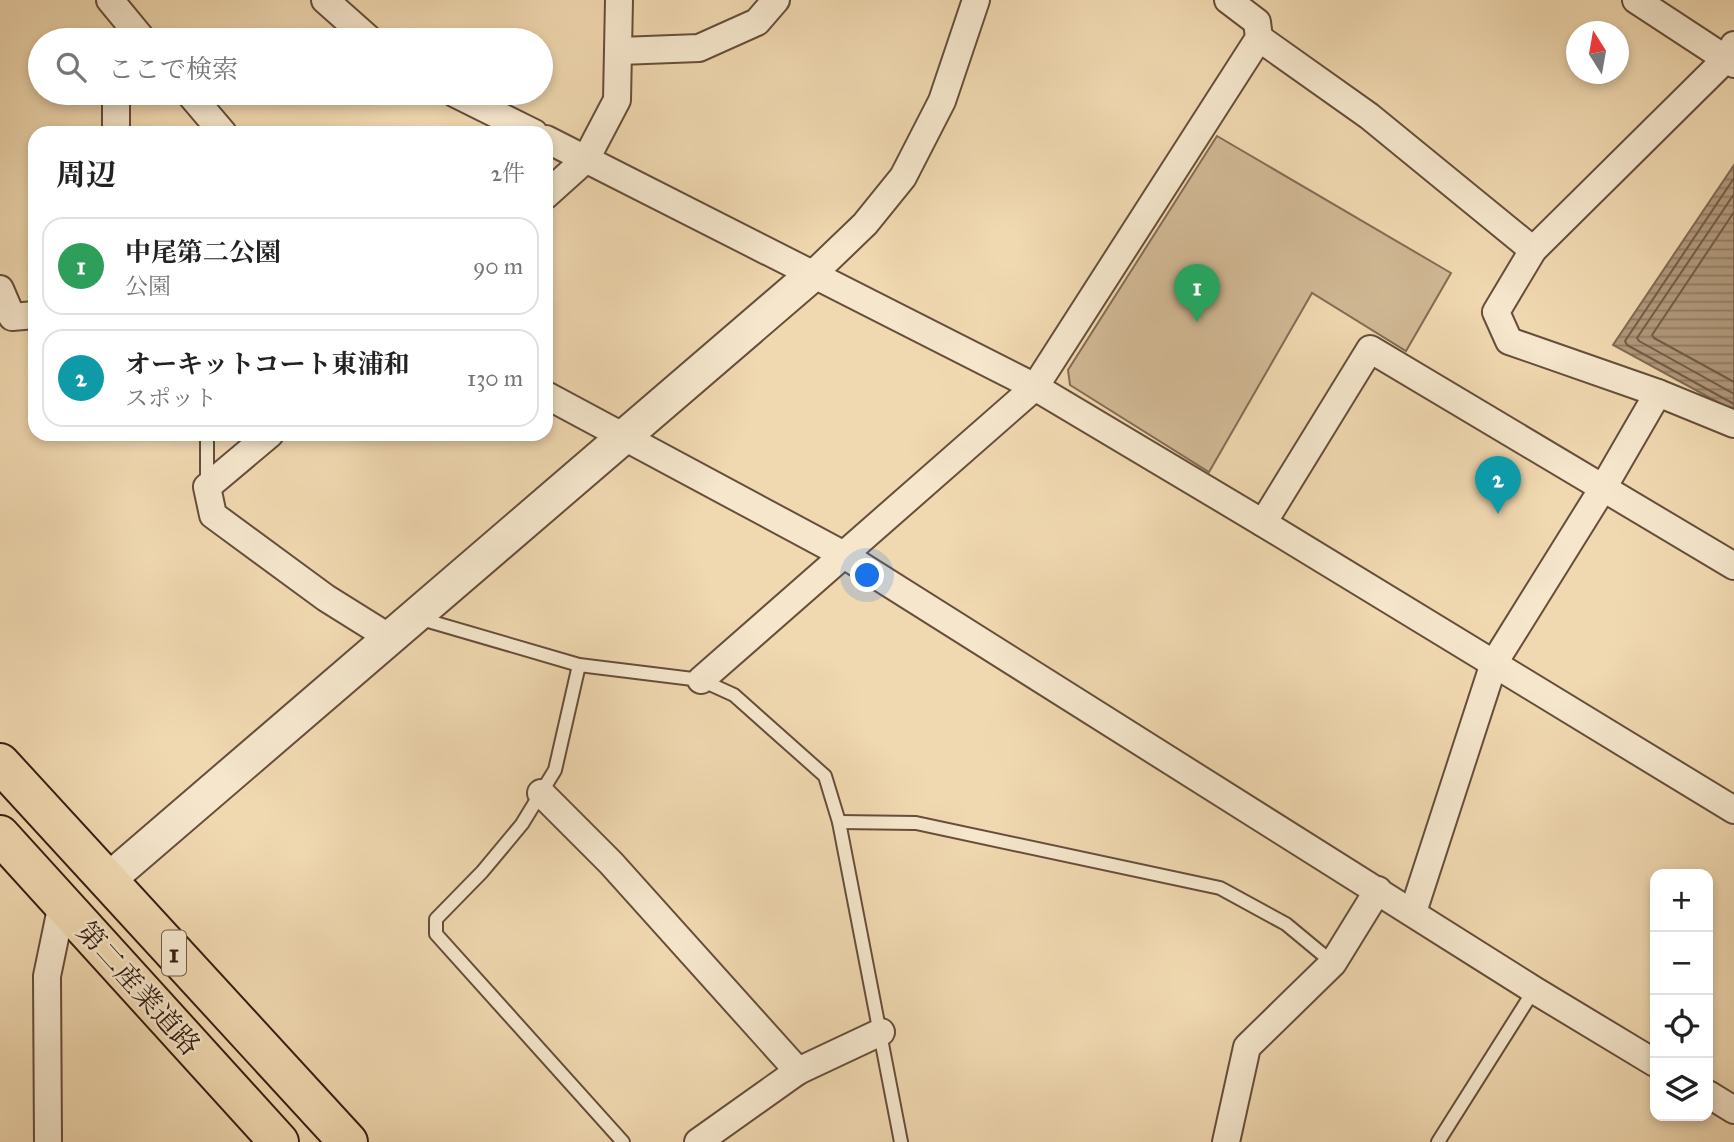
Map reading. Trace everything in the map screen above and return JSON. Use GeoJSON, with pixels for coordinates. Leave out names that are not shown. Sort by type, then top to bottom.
{"type":"FeatureCollection","features":[{"type":"Feature","properties":{"kind":"main road","name":"第二産業道路"},"geometry":{"type":"LineString","coordinates":[[0,763],[348,1142]]}},
{"type":"Feature","properties":{"kind":"main road","name":"第二産業道路"},"geometry":{"type":"LineString","coordinates":[[0,835],[279,1142]]}},
{"type":"Feature","properties":{"kind":"street"},"geometry":{"type":"LineString","coordinates":[[110,0],[132,28]]}},
{"type":"Feature","properties":{"kind":"street"},"geometry":{"type":"LineString","coordinates":[[325,0],[356,28]]}},
{"type":"Feature","properties":{"kind":"street"},"geometry":{"type":"LineString","coordinates":[[553,189],[586,159],[617,100],[619,0]]}},
{"type":"Feature","properties":{"kind":"street"},"geometry":{"type":"LineString","coordinates":[[620,51],[699,47],[757,22],[776,0]]}},
{"type":"Feature","properties":{"kind":"street"},"geometry":{"type":"LineString","coordinates":[[107,881],[812,275],[865,224],[903,177],[942,101],[976,0]]}},
{"type":"Feature","properties":{"kind":"street"},"geometry":{"type":"LineString","coordinates":[[701,680],[1035,387],[1259,38],[1257,22],[1228,0]]}},
{"type":"Feature","properties":{"kind":"street"},"geometry":{"type":"LineString","coordinates":[[1636,0],[1731,56],[1533,250],[1496,312],[1509,341],[1658,393],[1734,424]]}},
{"type":"Feature","properties":{"kind":"street"},"geometry":{"type":"LineString","coordinates":[[1259,38],[1369,116],[1533,250]]}},
{"type":"Feature","properties":{"kind":"street"},"geometry":{"type":"LineString","coordinates":[[116,105],[116,126]]}},
{"type":"Feature","properties":{"kind":"street"},"geometry":{"type":"LineString","coordinates":[[199,105],[217,126]]}},
{"type":"Feature","properties":{"kind":"street"},"geometry":{"type":"LineString","coordinates":[[478,105],[520,126]]}},
{"type":"Feature","properties":{"kind":"street"},"geometry":{"type":"LineString","coordinates":[[553,142],[1035,387],[1734,810]]}},
{"type":"Feature","properties":{"kind":"street"},"geometry":{"type":"LineString","coordinates":[[0,289],[12,317],[28,316]]}},
{"type":"Feature","properties":{"kind":"street"},"geometry":{"type":"LineString","coordinates":[[1263,523],[1370,349],[1734,566]]}},
{"type":"Feature","properties":{"kind":"street"},"geometry":{"type":"LineString","coordinates":[[1413,912],[1494,663],[1603,488],[1658,393]]}},
{"type":"Feature","properties":{"kind":"street"},"geometry":{"type":"LineString","coordinates":[[553,399],[844,555],[1534,990],[1650,1060]]}},
{"type":"Feature","properties":{"kind":"street"},"geometry":{"type":"LineString","coordinates":[[262,441],[208,487],[213,515],[326,598],[402,627]]}},
{"type":"Feature","properties":{"kind":"street"},"geometry":{"type":"LineString","coordinates":[[541,793],[611,863],[798,1071]]}},
{"type":"Feature","properties":{"kind":"street"},"geometry":{"type":"LineString","coordinates":[[1226,1142],[1247,1047],[1332,963],[1378,890]]}},
{"type":"Feature","properties":{"kind":"street"},"geometry":{"type":"LineString","coordinates":[[48,1142],[47,976],[62,904]]}},
{"type":"Feature","properties":{"kind":"street"},"geometry":{"type":"LineString","coordinates":[[698,1142],[798,1071],[881,1032]]}},
{"type":"Feature","properties":{"kind":"street"},"geometry":{"type":"LineString","coordinates":[[1713,1097],[1734,1110]]}},
{"type":"Feature","properties":{"kind":"lane"},"geometry":{"type":"LineString","coordinates":[[207,441],[208,487]]}},
{"type":"Feature","properties":{"kind":"lane"},"geometry":{"type":"LineString","coordinates":[[402,627],[579,665],[701,680],[734,695],[825,776],[839,822],[901,1142]]}},
{"type":"Feature","properties":{"kind":"lane"},"geometry":{"type":"LineString","coordinates":[[579,665],[555,770],[522,824],[482,872],[436,919],[436,934],[623,1142]]}},
{"type":"Feature","properties":{"kind":"lane"},"geometry":{"type":"LineString","coordinates":[[839,822],[916,823],[1220,888],[1286,924],[1332,963]]}},
{"type":"Feature","properties":{"kind":"lane"},"geometry":{"type":"LineString","coordinates":[[1437,1142],[1534,990]]}},
{"type":"Feature","properties":{"kind":"shaded area"},"geometry":{"type":"Polygon","coordinates":[[[1217,136],[1451,273],[1406,351],[1312,293],[1209,472],[1070,385],[1068,370],[1217,136]]]}},
{"type":"Feature","properties":{"kind":"water"},"geometry":{"type":"Polygon","coordinates":[[[1734,165],[1734,411],[1613,345],[1734,165]]]}},
{"type":"Feature","properties":{"kind":"place","name":"中尾第二公園"},"geometry":{"type":"Point","coordinates":[1197,322]}},
{"type":"Feature","properties":{"kind":"place","name":"オーキットコート東浦和"},"geometry":{"type":"Point","coordinates":[1498,514]}}]}
